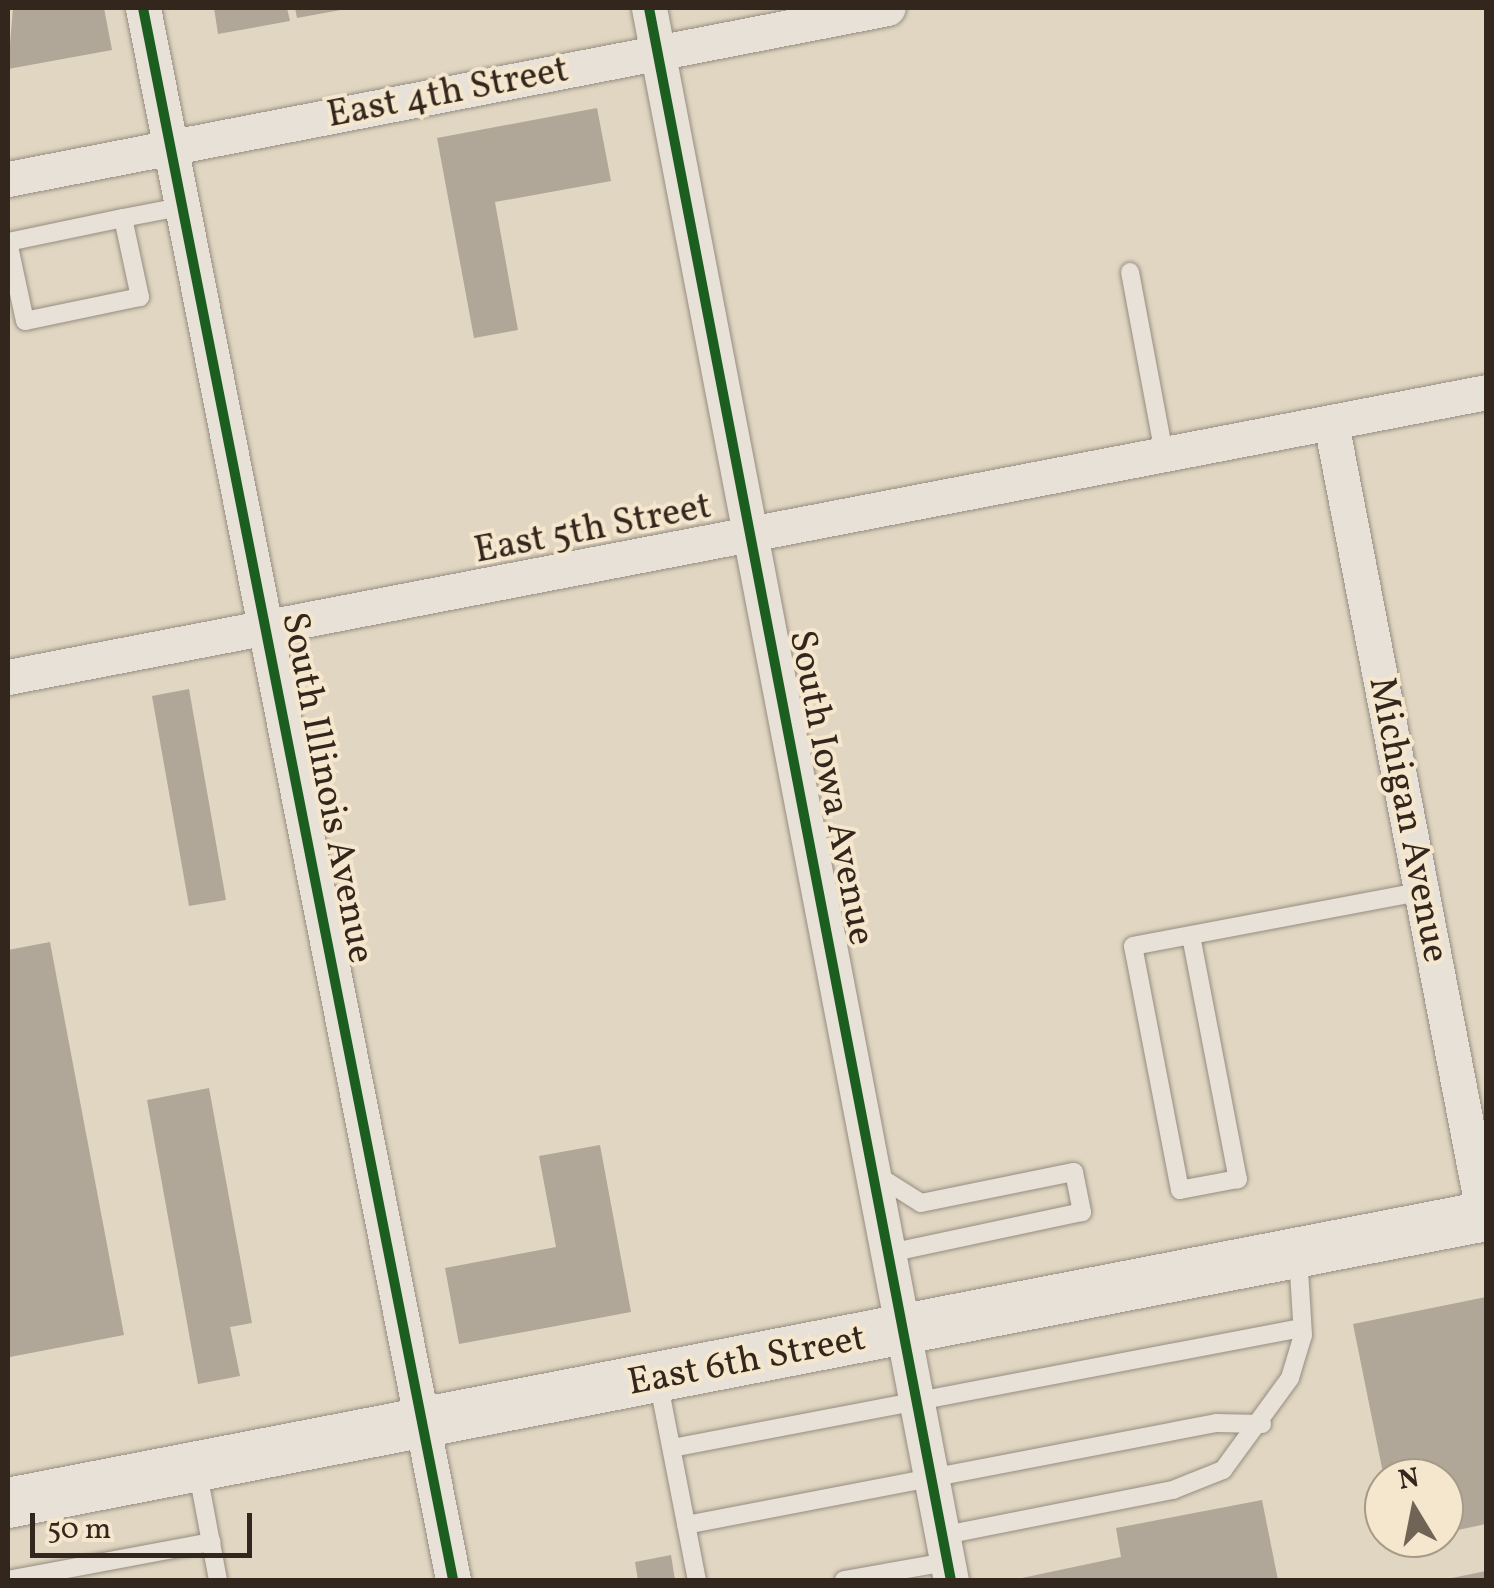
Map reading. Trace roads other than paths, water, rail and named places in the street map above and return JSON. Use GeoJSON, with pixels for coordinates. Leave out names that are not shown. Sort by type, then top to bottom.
{"type":"FeatureCollection","features":[{"type":"Feature","properties":{"kind":"street","name":"South Illinois Avenue"},"geometry":{"type":"LineString","coordinates":[[143,8],[454,1580]]}},
{"type":"Feature","properties":{"kind":"street","name":"South Iowa Avenue"},"geometry":{"type":"LineString","coordinates":[[649,8],[946,1559]]}},
{"type":"Feature","properties":{"kind":"street","name":"East 4th Street"},"geometry":{"type":"LineString","coordinates":[[8,180],[888,8]]}},
{"type":"Feature","properties":{"kind":"street","name":"East 5th Street"},"geometry":{"type":"LineString","coordinates":[[8,677],[750,529],[1486,392]]}},
{"type":"Feature","properties":{"kind":"street","name":"Michigan Avenue"},"geometry":{"type":"LineString","coordinates":[[1331,423],[1485,1216]]}},
{"type":"Feature","properties":{"kind":"street","name":"East 6th Street"},"geometry":{"type":"LineString","coordinates":[[8,1504],[1485,1216]]}},
{"type":"Feature","properties":{"kind":"lane"},"geometry":{"type":"LineString","coordinates":[[124,218],[140,297],[24,320],[8,242],[124,218],[180,207]]}},
{"type":"Feature","properties":{"kind":"lane"},"geometry":{"type":"LineString","coordinates":[[1130,272],[1164,454]]}},
{"type":"Feature","properties":{"kind":"lane"},"geometry":{"type":"LineString","coordinates":[[1191,936],[1238,1179],[1180,1190],[1133,946],[1420,892]]}},
{"type":"Feature","properties":{"kind":"lane"},"geometry":{"type":"LineString","coordinates":[[874,1174],[922,1203],[1074,1172],[1082,1212],[889,1253]]}},
{"type":"Feature","properties":{"kind":"lane"},"geometry":{"type":"LineString","coordinates":[[844,1580],[946,1559],[1173,1490],[1223,1470],[1262,1424],[1290,1378],[1301,1328],[1298,1254]]}},
{"type":"Feature","properties":{"kind":"lane"},"geometry":{"type":"LineString","coordinates":[[672,1448],[1301,1328]]}},
{"type":"Feature","properties":{"kind":"lane"},"geometry":{"type":"LineString","coordinates":[[658,1379],[697,1580]]}},
{"type":"Feature","properties":{"kind":"lane"},"geometry":{"type":"LineString","coordinates":[[686,1525],[1216,1423],[1262,1424]]}},
{"type":"Feature","properties":{"kind":"lane"},"geometry":{"type":"LineString","coordinates":[[198,1468],[218,1580]]}},
{"type":"Feature","properties":{"kind":"lane"},"geometry":{"type":"LineString","coordinates":[[8,1580],[211,1542]]}}]}
